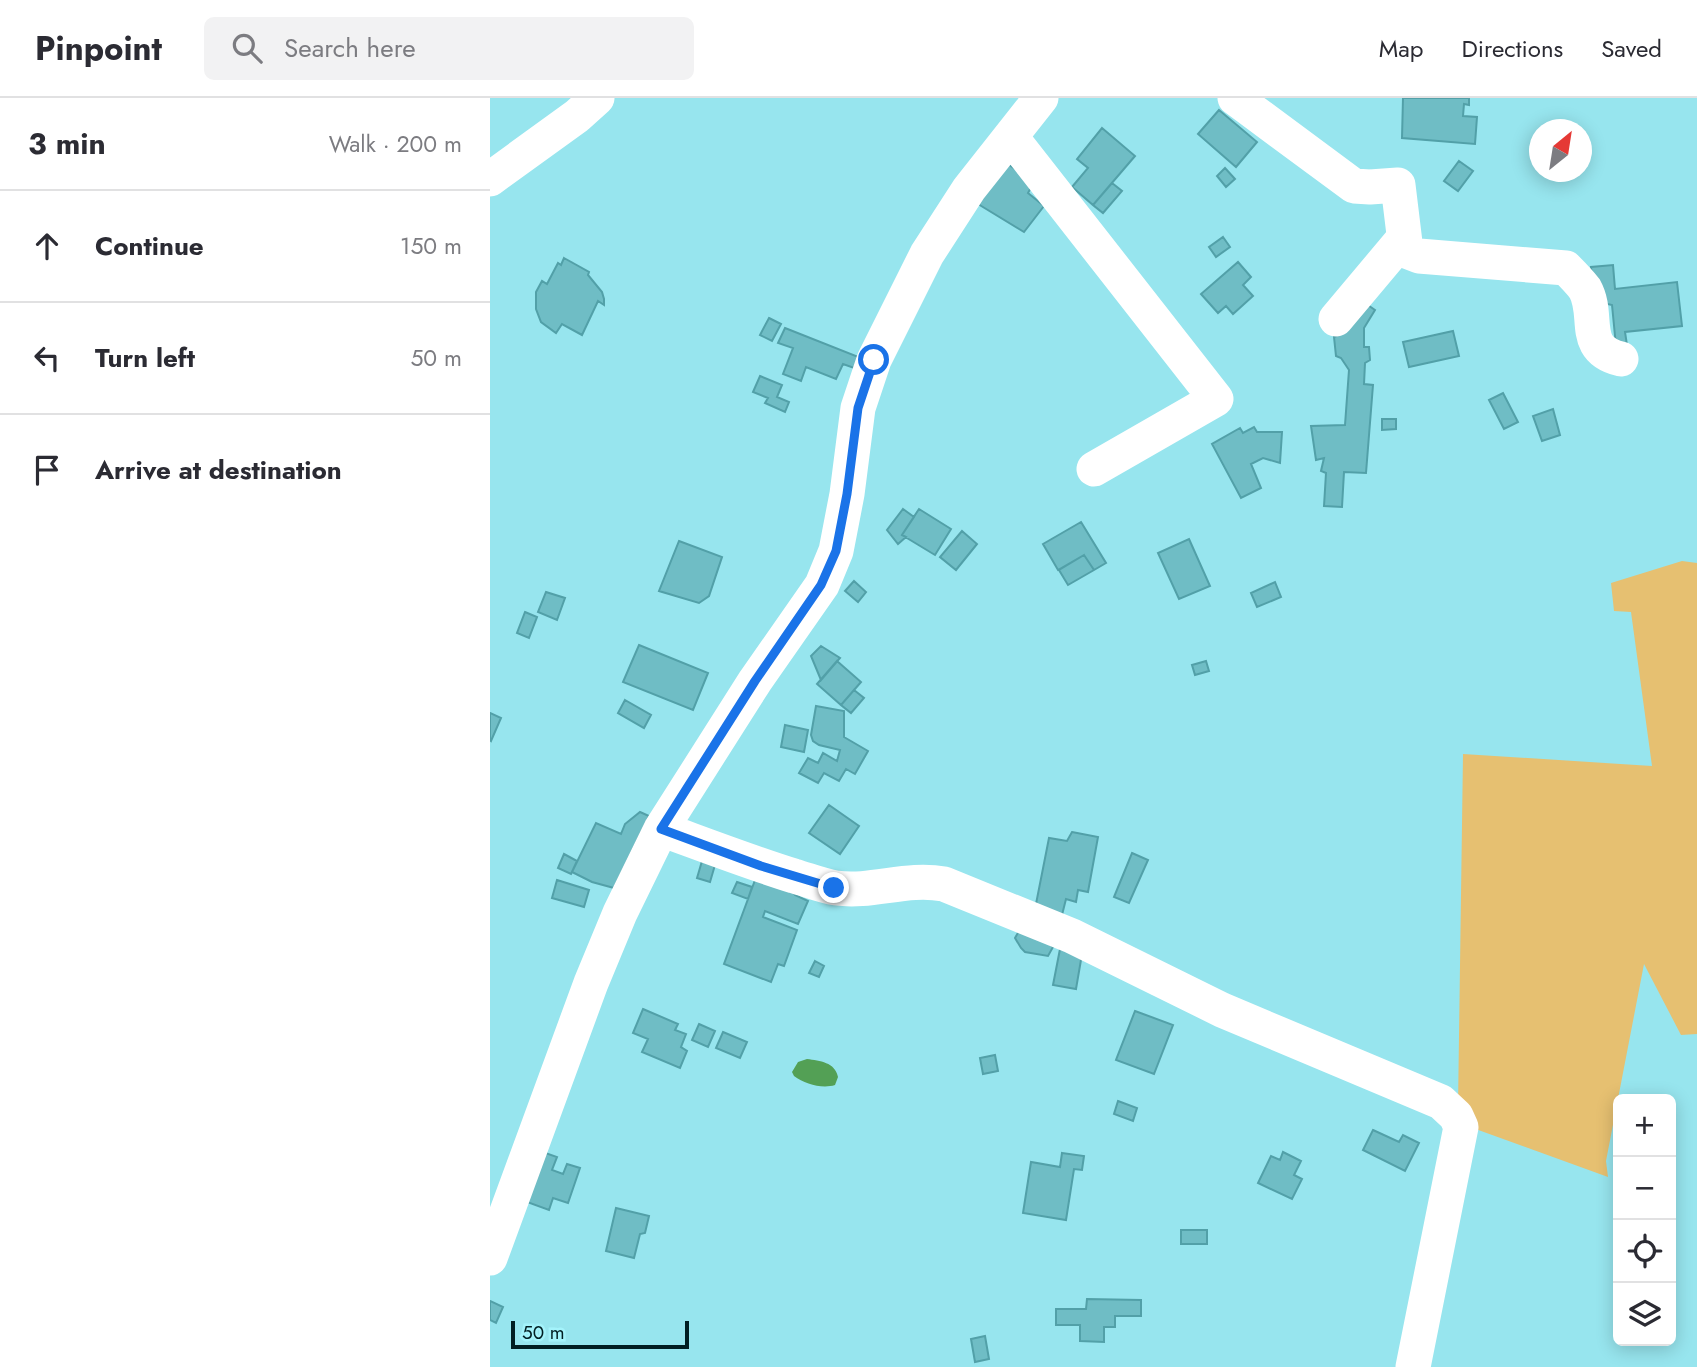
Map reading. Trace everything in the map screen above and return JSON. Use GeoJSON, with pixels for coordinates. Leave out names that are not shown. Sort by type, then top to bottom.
{"type":"FeatureCollection","features":[{"type":"Feature","properties":{"kind":"street"},"geometry":{"type":"LineString","coordinates":[[490,179],[577,116],[597,98]]}},
{"type":"Feature","properties":{"kind":"street"},"geometry":{"type":"LineString","coordinates":[[490,1258],[591,983],[620,913],[661,829],[748,692],[821,585],[836,551],[847,494],[858,408],[874,360],[927,254],[969,189],[1041,98]]}},
{"type":"Feature","properties":{"kind":"street"},"geometry":{"type":"LineString","coordinates":[[1235,98],[1354,186],[1398,186],[1406,251],[1419,256],[1566,268],[1586,290],[1595,341],[1608,356],[1621,359]]}},
{"type":"Feature","properties":{"kind":"street"},"geometry":{"type":"LineString","coordinates":[[1011,137],[1216,399],[1094,469]]}},
{"type":"Feature","properties":{"kind":"street"},"geometry":{"type":"LineString","coordinates":[[1336,319],[1404,238]]}},
{"type":"Feature","properties":{"kind":"street"},"geometry":{"type":"LineString","coordinates":[[661,829],[761,866],[834,888],[859,890],[901,882],[926,881],[944,884],[1072,936],[1222,1010],[1441,1102],[1456,1116],[1461,1126],[1413,1367]]}},
{"type":"Feature","properties":{"kind":"shaded area"},"geometry":{"type":"Polygon","coordinates":[[[1682,561],[1697,563],[1697,1034],[1681,1035],[1644,964],[1619,1094],[1613,1094],[1613,1125],[1606,1161],[1608,1177],[1470,1127],[1458,1107],[1463,754],[1652,766],[1631,612],[1614,611],[1611,583],[1682,561]]]}},
{"type":"Feature","properties":{"kind":"shaded area"},"geometry":{"type":"Polygon","coordinates":[[[807,1059],[826,1063],[834,1068],[838,1077],[835,1085],[814,1085],[794,1076],[792,1072],[798,1062],[807,1059]]]}},
{"type":"Feature","properties":{"kind":"building"},"geometry":{"type":"Polygon","coordinates":[[[1403,98],[1469,98],[1469,105],[1464,104],[1463,116],[1477,117],[1475,144],[1402,138],[1403,98]]]}},
{"type":"Feature","properties":{"kind":"building"},"geometry":{"type":"Polygon","coordinates":[[[1219,110],[1257,142],[1236,167],[1198,134],[1219,110]]]}},
{"type":"Feature","properties":{"kind":"building"},"geometry":{"type":"Polygon","coordinates":[[[1102,128],[1135,156],[1093,205],[1072,187],[1088,168],[1077,159],[1102,128]]]}},
{"type":"Feature","properties":{"kind":"building"},"geometry":{"type":"Polygon","coordinates":[[[1459,161],[1473,171],[1458,191],[1444,181],[1459,161]]]}},
{"type":"Feature","properties":{"kind":"building"},"geometry":{"type":"Polygon","coordinates":[[[1005,162],[1034,182],[1028,193],[1044,206],[1024,232],[978,204],[1005,162]]]}},
{"type":"Feature","properties":{"kind":"building"},"geometry":{"type":"Polygon","coordinates":[[[1225,168],[1235,179],[1226,187],[1217,176],[1225,168]]]}},
{"type":"Feature","properties":{"kind":"building"},"geometry":{"type":"Polygon","coordinates":[[[1112,183],[1122,191],[1103,213],[1093,205],[1112,183]]]}},
{"type":"Feature","properties":{"kind":"building"},"geometry":{"type":"Polygon","coordinates":[[[1223,237],[1230,247],[1216,257],[1209,247],[1223,237]]]}},
{"type":"Feature","properties":{"kind":"building"},"geometry":{"type":"Polygon","coordinates":[[[564,258],[589,272],[588,275],[602,292],[604,299],[604,305],[598,301],[582,335],[562,324],[556,333],[541,322],[536,309],[536,292],[542,281],[547,284],[558,263],[561,265],[564,258]]]}},
{"type":"Feature","properties":{"kind":"building"},"geometry":{"type":"Polygon","coordinates":[[[1238,262],[1251,277],[1243,285],[1253,296],[1233,314],[1226,306],[1218,313],[1201,294],[1238,262]]]}},
{"type":"Feature","properties":{"kind":"building"},"geometry":{"type":"Polygon","coordinates":[[[1613,265],[1615,289],[1677,282],[1682,326],[1625,332],[1627,345],[1616,346],[1612,305],[1599,302],[1593,291],[1591,267],[1613,265]]]}},
{"type":"Feature","properties":{"kind":"building"},"geometry":{"type":"Polygon","coordinates":[[[1362,301],[1375,310],[1364,328],[1364,347],[1369,347],[1370,360],[1365,363],[1364,384],[1373,385],[1366,473],[1344,472],[1342,507],[1324,506],[1326,473],[1321,471],[1324,458],[1316,460],[1311,426],[1345,425],[1349,370],[1341,358],[1336,356],[1334,337],[1339,335],[1362,301]]]}},
{"type":"Feature","properties":{"kind":"building"},"geometry":{"type":"Polygon","coordinates":[[[769,318],[781,324],[772,341],[760,335],[769,318]]]}},
{"type":"Feature","properties":{"kind":"building"},"geometry":{"type":"Polygon","coordinates":[[[785,328],[861,358],[857,369],[843,364],[836,379],[806,367],[801,381],[783,374],[793,348],[778,343],[785,328]]]}},
{"type":"Feature","properties":{"kind":"building"},"geometry":{"type":"Polygon","coordinates":[[[1453,331],[1459,356],[1409,367],[1403,342],[1453,331]]]}},
{"type":"Feature","properties":{"kind":"building"},"geometry":{"type":"Polygon","coordinates":[[[760,376],[782,385],[777,397],[789,402],[785,412],[765,403],[768,398],[753,392],[760,376]]]}},
{"type":"Feature","properties":{"kind":"building"},"geometry":{"type":"Polygon","coordinates":[[[1503,393],[1518,422],[1504,429],[1489,400],[1503,393]]]}},
{"type":"Feature","properties":{"kind":"building"},"geometry":{"type":"Polygon","coordinates":[[[1553,409],[1560,435],[1542,441],[1533,416],[1553,409]]]}},
{"type":"Feature","properties":{"kind":"building"},"geometry":{"type":"Polygon","coordinates":[[[1382,419],[1396,419],[1396,429],[1382,430],[1382,419]]]}},
{"type":"Feature","properties":{"kind":"building"},"geometry":{"type":"Polygon","coordinates":[[[1254,427],[1257,432],[1282,432],[1280,463],[1263,458],[1251,464],[1261,488],[1241,498],[1212,444],[1240,428],[1243,433],[1254,427]]]}},
{"type":"Feature","properties":{"kind":"building"},"geometry":{"type":"Polygon","coordinates":[[[903,509],[914,517],[902,535],[906,537],[898,544],[887,530],[903,509]]]}},
{"type":"Feature","properties":{"kind":"building"},"geometry":{"type":"Polygon","coordinates":[[[919,509],[951,529],[935,555],[902,535],[919,509]]]}},
{"type":"Feature","properties":{"kind":"building"},"geometry":{"type":"Polygon","coordinates":[[[1081,522],[1106,563],[1094,570],[1084,555],[1058,570],[1043,544],[1081,522]]]}},
{"type":"Feature","properties":{"kind":"building"},"geometry":{"type":"Polygon","coordinates":[[[962,531],[977,544],[956,570],[940,557],[962,531]]]}},
{"type":"Feature","properties":{"kind":"building"},"geometry":{"type":"Polygon","coordinates":[[[1189,539],[1210,586],[1179,599],[1158,553],[1189,539]]]}},
{"type":"Feature","properties":{"kind":"building"},"geometry":{"type":"Polygon","coordinates":[[[679,541],[722,557],[709,596],[699,603],[659,591],[679,541]]]}},
{"type":"Feature","properties":{"kind":"building"},"geometry":{"type":"Polygon","coordinates":[[[1084,555],[1094,570],[1068,585],[1059,570],[1084,555]]]}},
{"type":"Feature","properties":{"kind":"building"},"geometry":{"type":"Polygon","coordinates":[[[854,581],[866,592],[858,602],[845,591],[854,581]]]}},
{"type":"Feature","properties":{"kind":"building"},"geometry":{"type":"Polygon","coordinates":[[[1275,582],[1281,597],[1257,607],[1251,593],[1275,582]]]}},
{"type":"Feature","properties":{"kind":"building"},"geometry":{"type":"Polygon","coordinates":[[[546,592],[565,598],[557,620],[538,612],[546,592]]]}},
{"type":"Feature","properties":{"kind":"building"},"geometry":{"type":"Polygon","coordinates":[[[525,612],[537,617],[529,638],[517,633],[525,612]]]}},
{"type":"Feature","properties":{"kind":"building"},"geometry":{"type":"Polygon","coordinates":[[[639,645],[708,673],[693,710],[623,682],[639,645]]]}},
{"type":"Feature","properties":{"kind":"building"},"geometry":{"type":"Polygon","coordinates":[[[821,646],[840,658],[821,680],[811,656],[821,646]]]}},
{"type":"Feature","properties":{"kind":"building"},"geometry":{"type":"Polygon","coordinates":[[[837,661],[861,682],[841,705],[817,684],[837,661]]]}},
{"type":"Feature","properties":{"kind":"building"},"geometry":{"type":"Polygon","coordinates":[[[1206,661],[1209,671],[1195,675],[1192,665],[1206,661]]]}},
{"type":"Feature","properties":{"kind":"building"},"geometry":{"type":"Polygon","coordinates":[[[854,690],[864,698],[851,713],[841,705],[854,690]]]}},
{"type":"Feature","properties":{"kind":"building"},"geometry":{"type":"Polygon","coordinates":[[[625,700],[651,715],[644,728],[618,713],[625,700]]]}},
{"type":"Feature","properties":{"kind":"building"},"geometry":{"type":"Polygon","coordinates":[[[816,706],[844,711],[844,737],[868,751],[855,774],[846,769],[839,781],[824,773],[818,783],[799,773],[808,758],[818,763],[823,753],[837,761],[840,750],[813,741],[811,735],[816,706]]]}},
{"type":"Feature","properties":{"kind":"building"},"geometry":{"type":"Polygon","coordinates":[[[490,713],[501,718],[491,741],[490,740],[490,713]]]}},
{"type":"Feature","properties":{"kind":"building"},"geometry":{"type":"Polygon","coordinates":[[[785,725],[808,730],[804,752],[781,747],[785,725]]]}},
{"type":"Feature","properties":{"kind":"building"},"geometry":{"type":"Polygon","coordinates":[[[829,805],[859,826],[840,854],[809,833],[829,805]]]}},
{"type":"Feature","properties":{"kind":"building"},"geometry":{"type":"Polygon","coordinates":[[[640,812],[649,816],[614,888],[592,882],[572,872],[596,823],[621,834],[625,824],[640,812]]]}},
{"type":"Feature","properties":{"kind":"building"},"geometry":{"type":"Polygon","coordinates":[[[1072,832],[1098,837],[1088,892],[1078,890],[1076,902],[1066,899],[1060,923],[1034,914],[1049,838],[1067,841],[1072,832]]]}},
{"type":"Feature","properties":{"kind":"building"},"geometry":{"type":"Polygon","coordinates":[[[1132,853],[1148,860],[1129,903],[1114,897],[1132,853]]]}},
{"type":"Feature","properties":{"kind":"building"},"geometry":{"type":"Polygon","coordinates":[[[564,854],[577,861],[571,874],[558,868],[564,854]]]}},
{"type":"Feature","properties":{"kind":"building"},"geometry":{"type":"Polygon","coordinates":[[[702,861],[715,865],[710,882],[697,878],[702,861]]]}},
{"type":"Feature","properties":{"kind":"building"},"geometry":{"type":"Polygon","coordinates":[[[758,872],[788,884],[795,895],[808,901],[798,924],[765,911],[763,917],[797,930],[784,966],[778,964],[771,982],[724,964],[758,872]]]}},
{"type":"Feature","properties":{"kind":"building"},"geometry":{"type":"Polygon","coordinates":[[[557,880],[589,890],[584,907],[552,898],[557,880]]]}},
{"type":"Feature","properties":{"kind":"building"},"geometry":{"type":"Polygon","coordinates":[[[737,882],[752,887],[748,899],[732,893],[737,882]]]}},
{"type":"Feature","properties":{"kind":"building"},"geometry":{"type":"Polygon","coordinates":[[[1024,922],[1053,947],[1048,956],[1025,952],[1021,948],[1015,938],[1024,922]]]}},
{"type":"Feature","properties":{"kind":"building"},"geometry":{"type":"Polygon","coordinates":[[[1060,949],[1082,954],[1076,989],[1053,985],[1060,949]]]}},
{"type":"Feature","properties":{"kind":"building"},"geometry":{"type":"Polygon","coordinates":[[[815,961],[824,966],[819,977],[809,973],[815,961]]]}},
{"type":"Feature","properties":{"kind":"building"},"geometry":{"type":"Polygon","coordinates":[[[643,1009],[678,1024],[675,1030],[686,1034],[681,1047],[687,1051],[680,1068],[642,1052],[648,1039],[633,1033],[643,1009]]]}},
{"type":"Feature","properties":{"kind":"building"},"geometry":{"type":"Polygon","coordinates":[[[1135,1011],[1173,1025],[1154,1074],[1116,1060],[1135,1011]]]}},
{"type":"Feature","properties":{"kind":"building"},"geometry":{"type":"Polygon","coordinates":[[[699,1024],[715,1031],[708,1047],[692,1040],[699,1024]]]}},
{"type":"Feature","properties":{"kind":"building"},"geometry":{"type":"Polygon","coordinates":[[[723,1032],[747,1042],[740,1058],[716,1048],[723,1032]]]}},
{"type":"Feature","properties":{"kind":"building"},"geometry":{"type":"Polygon","coordinates":[[[995,1055],[998,1071],[983,1074],[980,1058],[995,1055]]]}},
{"type":"Feature","properties":{"kind":"building"},"geometry":{"type":"Polygon","coordinates":[[[1118,1101],[1137,1108],[1133,1121],[1114,1114],[1118,1101]]]}},
{"type":"Feature","properties":{"kind":"building"},"geometry":{"type":"Polygon","coordinates":[[[1373,1130],[1399,1142],[1403,1135],[1419,1143],[1405,1171],[1363,1150],[1373,1130]]]}},
{"type":"Feature","properties":{"kind":"building"},"geometry":{"type":"Polygon","coordinates":[[[534,1149],[557,1157],[552,1170],[563,1174],[567,1164],[580,1168],[568,1203],[553,1198],[549,1210],[516,1198],[534,1149]]]}},
{"type":"Feature","properties":{"kind":"building"},"geometry":{"type":"Polygon","coordinates":[[[1283,1152],[1301,1161],[1294,1175],[1302,1179],[1292,1199],[1258,1183],[1271,1156],[1280,1160],[1283,1152]]]}},
{"type":"Feature","properties":{"kind":"building"},"geometry":{"type":"Polygon","coordinates":[[[1062,1153],[1084,1156],[1082,1170],[1074,1169],[1066,1220],[1023,1213],[1031,1162],[1060,1167],[1062,1153]]]}},
{"type":"Feature","properties":{"kind":"building"},"geometry":{"type":"Polygon","coordinates":[[[616,1208],[649,1216],[645,1233],[640,1234],[634,1258],[606,1251],[616,1208]]]}},
{"type":"Feature","properties":{"kind":"building"},"geometry":{"type":"Polygon","coordinates":[[[1181,1230],[1207,1230],[1207,1244],[1181,1244],[1181,1230]]]}},
{"type":"Feature","properties":{"kind":"building"},"geometry":{"type":"Polygon","coordinates":[[[1087,1299],[1141,1300],[1141,1316],[1115,1316],[1115,1327],[1104,1327],[1104,1342],[1080,1341],[1080,1325],[1056,1325],[1056,1309],[1086,1309],[1087,1299]]]}},
{"type":"Feature","properties":{"kind":"building"},"geometry":{"type":"Polygon","coordinates":[[[490,1301],[503,1307],[496,1323],[490,1320],[490,1301]]]}},
{"type":"Feature","properties":{"kind":"building"},"geometry":{"type":"Polygon","coordinates":[[[985,1336],[989,1359],[975,1362],[971,1339],[985,1336]]]}},
{"type":"Feature","properties":{"kind":"route"},"geometry":{"type":"LineString","coordinates":[[834,888],[761,866],[661,829],[755,681],[821,585],[836,551],[847,494],[858,408],[874,360]]}}]}
